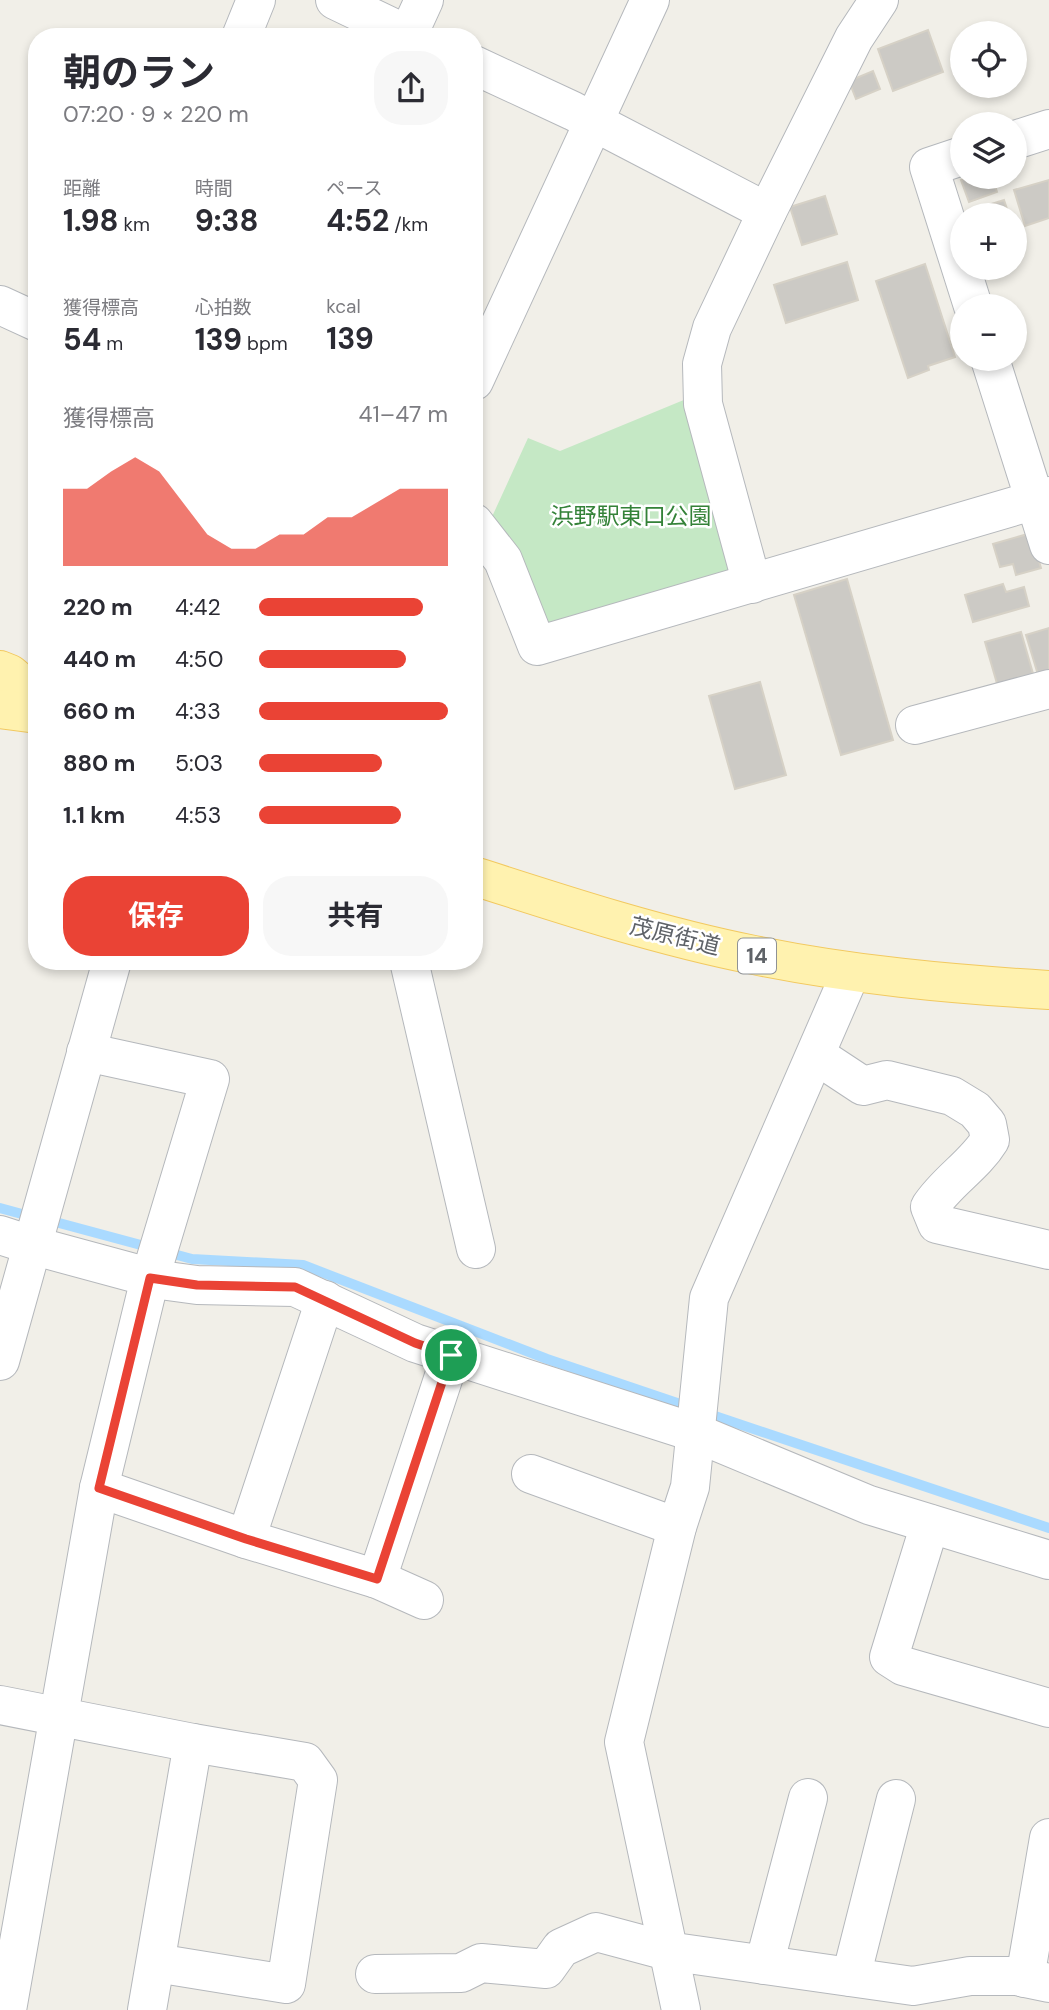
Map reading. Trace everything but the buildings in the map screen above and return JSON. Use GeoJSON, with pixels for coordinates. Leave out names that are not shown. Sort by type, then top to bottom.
{"type":"FeatureCollection","features":[{"type":"Feature","properties":{"kind":"main road"},"geometry":{"type":"LineString","coordinates":[[0,670],[10,674],[28,689]]}},
{"type":"Feature","properties":{"kind":"main road"},"geometry":{"type":"LineString","coordinates":[[0,709],[28,713]]}},
{"type":"Feature","properties":{"kind":"main road","name":"茂原街道"},"geometry":{"type":"LineString","coordinates":[[483,879],[607,919],[754,955],[850,972],[965,985],[1049,989]]}},
{"type":"Feature","properties":{"kind":"street"},"geometry":{"type":"LineString","coordinates":[[245,28],[256,0]]}},
{"type":"Feature","properties":{"kind":"street"},"geometry":{"type":"LineString","coordinates":[[335,0],[393,28]]}},
{"type":"Feature","properties":{"kind":"street"},"geometry":{"type":"LineString","coordinates":[[413,28],[424,0]]}},
{"type":"Feature","properties":{"kind":"street"},"geometry":{"type":"LineString","coordinates":[[483,359],[583,116],[624,0]]}},
{"type":"Feature","properties":{"kind":"street"},"geometry":{"type":"LineString","coordinates":[[483,301],[583,116],[650,0]]}},
{"type":"Feature","properties":{"kind":"street"},"geometry":{"type":"LineString","coordinates":[[752,584],[703,404],[702,364],[712,328],[767,212],[854,38],[879,0]]}},
{"type":"Feature","properties":{"kind":"street"},"geometry":{"type":"LineString","coordinates":[[483,69],[583,116],[767,212]]}},
{"type":"Feature","properties":{"kind":"street"},"geometry":{"type":"LineString","coordinates":[[1027,136],[1049,129]]}},
{"type":"Feature","properties":{"kind":"street"},"geometry":{"type":"LineString","coordinates":[[950,160],[929,167],[969,294]]}},
{"type":"Feature","properties":{"kind":"street"},"geometry":{"type":"LineString","coordinates":[[0,305],[28,318]]}},
{"type":"Feature","properties":{"kind":"street"},"geometry":{"type":"LineString","coordinates":[[994,371],[1042,498],[1049,545]]}},
{"type":"Feature","properties":{"kind":"street"},"geometry":{"type":"LineString","coordinates":[[483,534],[503,560],[537,646],[1042,498]]}},
{"type":"Feature","properties":{"kind":"street"},"geometry":{"type":"LineString","coordinates":[[915,725],[1049,689]]}},
{"type":"Feature","properties":{"kind":"street"},"geometry":{"type":"LineString","coordinates":[[0,1361],[15,1240],[86,1052],[109,970]]}},
{"type":"Feature","properties":{"kind":"street"},"geometry":{"type":"LineString","coordinates":[[411,970],[475,1249]]}},
{"type":"Feature","properties":{"kind":"street"},"geometry":{"type":"LineString","coordinates":[[681,2010],[624,1742],[677,1527],[690,1487],[709,1297],[850,972]]}},
{"type":"Feature","properties":{"kind":"street"},"geometry":{"type":"LineString","coordinates":[[7,2010],[99,1488],[150,1278],[210,1079],[86,1052]]}},
{"type":"Feature","properties":{"kind":"street"},"geometry":{"type":"LineString","coordinates":[[816,1055],[863,1086],[887,1080],[951,1096],[975,1110],[987,1124],[990,1140],[979,1157],[939,1194],[930,1207],[937,1224],[1049,1250]]}},
{"type":"Feature","properties":{"kind":"street"},"geometry":{"type":"LineString","coordinates":[[15,1240],[150,1278],[197,1285],[295,1287],[415,1343],[696,1433],[869,1505],[1049,1560]]}},
{"type":"Feature","properties":{"kind":"street"},"geometry":{"type":"LineString","coordinates":[[246,1539],[325,1300]]}},
{"type":"Feature","properties":{"kind":"street"},"geometry":{"type":"LineString","coordinates":[[377,1579],[451,1355]]}},
{"type":"Feature","properties":{"kind":"street"},"geometry":{"type":"LineString","coordinates":[[531,1474],[677,1527]]}},
{"type":"Feature","properties":{"kind":"street"},"geometry":{"type":"LineString","coordinates":[[99,1488],[246,1539],[377,1579],[424,1600]]}},
{"type":"Feature","properties":{"kind":"street"},"geometry":{"type":"LineString","coordinates":[[930,1524],[889,1657],[903,1666],[1049,1708]]}},
{"type":"Feature","properties":{"kind":"street"},"geometry":{"type":"LineString","coordinates":[[0,1705],[305,1762],[318,1780],[286,1984],[156,1963]]}},
{"type":"Feature","properties":{"kind":"street"},"geometry":{"type":"LineString","coordinates":[[147,2010],[193,1743]]}},
{"type":"Feature","properties":{"kind":"street"},"geometry":{"type":"LineString","coordinates":[[764,1965],[808,1798]]}},
{"type":"Feature","properties":{"kind":"street"},"geometry":{"type":"LineString","coordinates":[[851,1977],[897,1800]]}},
{"type":"Feature","properties":{"kind":"street"},"geometry":{"type":"LineString","coordinates":[[375,1974],[461,1973],[481,1963],[546,1969],[561,1948],[596,1931],[667,1951],[913,1986],[970,1976],[1036,1988],[1049,1838]]}},
{"type":"Feature","properties":{"kind":"green space","name":"浜野駅東口公園"},"geometry":{"type":"Polygon","coordinates":[[[691,397],[739,576],[542,633],[491,519],[528,438],[560,451],[691,397]]]}},
{"type":"Feature","properties":{"kind":"waterway"},"geometry":{"type":"LineString","coordinates":[[0,1208],[33,1217]]}},
{"type":"Feature","properties":{"kind":"waterway"},"geometry":{"type":"LineString","coordinates":[[48,1220],[152,1248]]}},
{"type":"Feature","properties":{"kind":"waterway"},"geometry":{"type":"LineString","coordinates":[[166,1252],[192,1259],[303,1265],[547,1359],[692,1408]]}},
{"type":"Feature","properties":{"kind":"waterway"},"geometry":{"type":"LineString","coordinates":[[706,1413],[1049,1528]]}},
{"type":"Feature","properties":{"kind":"route"},"geometry":{"type":"LineString","coordinates":[[150,1278],[197,1285],[295,1287],[415,1343],[451,1355],[377,1579],[246,1539],[99,1488],[150,1278]]}}]}
